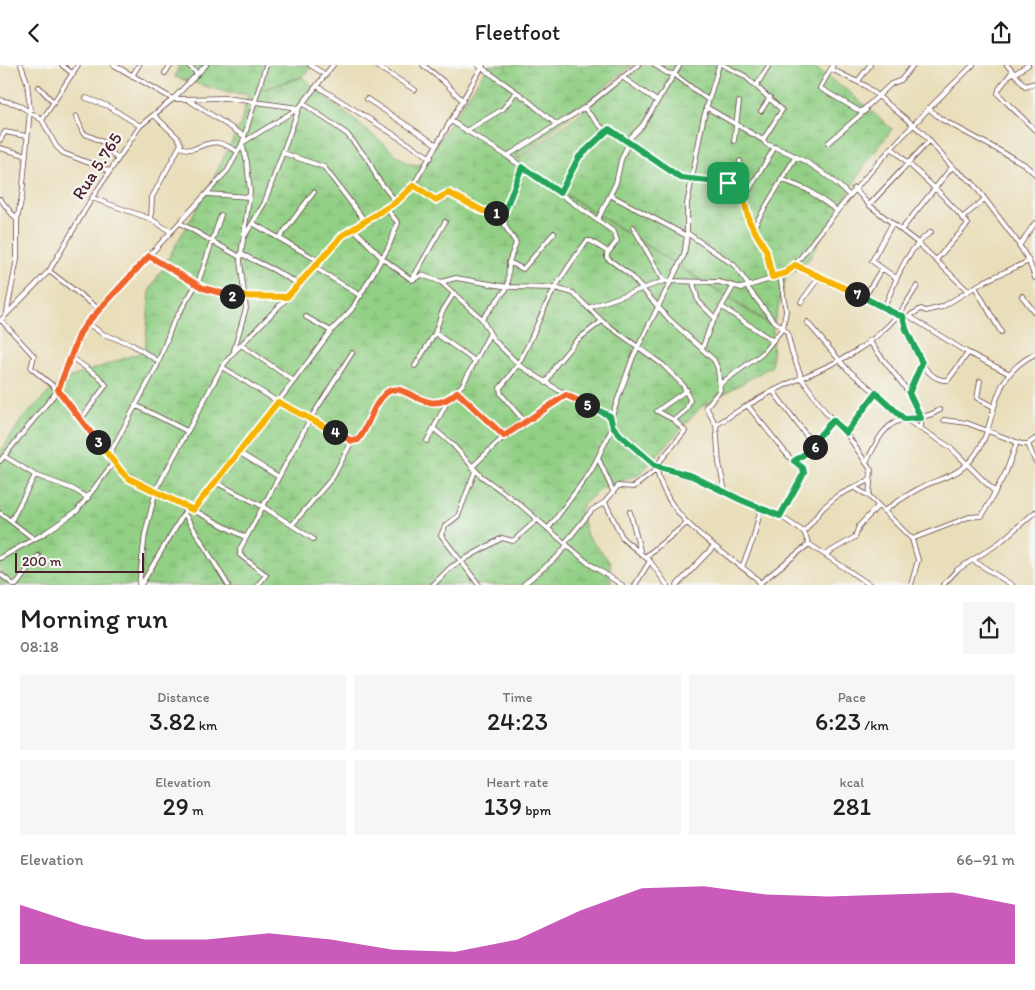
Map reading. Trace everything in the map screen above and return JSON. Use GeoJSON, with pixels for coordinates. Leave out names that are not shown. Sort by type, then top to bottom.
{"type":"FeatureCollection","features":[{"type":"Feature","properties":{"kind":"street"},"geometry":{"type":"LineString","coordinates":[[7,311],[17,259],[17,220],[22,196],[26,136],[30,111],[27,82],[22,65]]}},
{"type":"Feature","properties":{"kind":"street"},"geometry":{"type":"LineString","coordinates":[[62,65],[73,74]]}},
{"type":"Feature","properties":{"kind":"street"},"geometry":{"type":"LineString","coordinates":[[42,120],[78,65]]}},
{"type":"Feature","properties":{"kind":"street"},"geometry":{"type":"LineString","coordinates":[[114,65],[174,99],[212,97],[299,108]]}},
{"type":"Feature","properties":{"kind":"street"},"geometry":{"type":"LineString","coordinates":[[132,76],[139,65]]}},
{"type":"Feature","properties":{"kind":"street"},"geometry":{"type":"LineString","coordinates":[[165,73],[171,65]]}},
{"type":"Feature","properties":{"kind":"street"},"geometry":{"type":"LineString","coordinates":[[188,65],[198,74]]}},
{"type":"Feature","properties":{"kind":"street","name":"Rua 5.765"},"geometry":{"type":"LineString","coordinates":[[0,321],[7,311],[49,271],[92,198],[140,127],[174,99],[206,65]]}},
{"type":"Feature","properties":{"kind":"street"},"geometry":{"type":"LineString","coordinates":[[0,461],[58,390],[72,358],[80,333],[87,323],[228,170],[242,144],[266,65]]}},
{"type":"Feature","properties":{"kind":"street"},"geometry":{"type":"LineString","coordinates":[[310,65],[326,75]]}},
{"type":"Feature","properties":{"kind":"street"},"geometry":{"type":"LineString","coordinates":[[242,144],[304,104],[333,65]]}},
{"type":"Feature","properties":{"kind":"street"},"geometry":{"type":"LineString","coordinates":[[374,65],[415,90]]}},
{"type":"Feature","properties":{"kind":"street"},"geometry":{"type":"LineString","coordinates":[[423,65],[463,101]]}},
{"type":"Feature","properties":{"kind":"street"},"geometry":{"type":"LineString","coordinates":[[507,156],[584,108],[638,65]]}},
{"type":"Feature","properties":{"kind":"street"},"geometry":{"type":"LineString","coordinates":[[656,65],[667,73],[674,74],[708,100]]}},
{"type":"Feature","properties":{"kind":"street"},"geometry":{"type":"LineString","coordinates":[[598,219],[610,195],[628,142],[680,65]]}},
{"type":"Feature","properties":{"kind":"street"},"geometry":{"type":"LineString","coordinates":[[719,65],[706,107],[687,204],[687,234],[684,255],[638,346],[610,416],[613,427],[630,445],[657,468],[692,476],[780,516],[804,532],[809,544],[870,585]]}},
{"type":"Feature","properties":{"kind":"street"},"geometry":{"type":"LineString","coordinates":[[723,65],[736,70],[770,97],[782,110],[763,140]]}},
{"type":"Feature","properties":{"kind":"street"},"geometry":{"type":"LineString","coordinates":[[756,86],[769,65]]}},
{"type":"Feature","properties":{"kind":"street"},"geometry":{"type":"LineString","coordinates":[[858,81],[870,65]]}},
{"type":"Feature","properties":{"kind":"street"},"geometry":{"type":"LineString","coordinates":[[828,143],[866,110],[891,84],[901,80],[913,65]]}},
{"type":"Feature","properties":{"kind":"street"},"geometry":{"type":"LineString","coordinates":[[588,308],[605,300],[664,281],[719,282],[734,287],[748,286],[780,276],[795,265],[854,188],[928,108],[973,65]]}},
{"type":"Feature","properties":{"kind":"street"},"geometry":{"type":"LineString","coordinates":[[1008,65],[1025,86],[1035,83]]}},
{"type":"Feature","properties":{"kind":"street"},"geometry":{"type":"LineString","coordinates":[[1028,65],[1013,73],[999,89],[998,94],[1035,130]]}},
{"type":"Feature","properties":{"kind":"street"},"geometry":{"type":"LineString","coordinates":[[140,585],[145,534],[156,490],[222,367],[234,352],[300,285],[334,244],[353,228],[396,202],[414,185],[431,158],[481,66],[557,125]]}},
{"type":"Feature","properties":{"kind":"street"},"geometry":{"type":"LineString","coordinates":[[860,114],[820,88],[832,67],[858,81],[913,124],[930,139],[952,167],[972,182],[1030,261],[1035,277]]}},
{"type":"Feature","properties":{"kind":"street"},"geometry":{"type":"LineString","coordinates":[[622,77],[657,101]]}},
{"type":"Feature","properties":{"kind":"street"},"geometry":{"type":"LineString","coordinates":[[317,86],[431,158]]}},
{"type":"Feature","properties":{"kind":"street"},"geometry":{"type":"LineString","coordinates":[[39,87],[54,103]]}},
{"type":"Feature","properties":{"kind":"street"},"geometry":{"type":"LineString","coordinates":[[466,131],[503,109],[516,92]]}},
{"type":"Feature","properties":{"kind":"street"},"geometry":{"type":"LineString","coordinates":[[761,111],[770,97]]}},
{"type":"Feature","properties":{"kind":"street"},"geometry":{"type":"LineString","coordinates":[[86,98],[108,105],[140,127]]}},
{"type":"Feature","properties":{"kind":"street"},"geometry":{"type":"LineString","coordinates":[[187,99],[244,136]]}},
{"type":"Feature","properties":{"kind":"street"},"geometry":{"type":"LineString","coordinates":[[367,99],[437,145]]}},
{"type":"Feature","properties":{"kind":"street"},"geometry":{"type":"LineString","coordinates":[[0,100],[13,102],[42,120],[59,150],[81,161],[110,171]]}},
{"type":"Feature","properties":{"kind":"street"},"geometry":{"type":"LineString","coordinates":[[734,141],[739,102]]}},
{"type":"Feature","properties":{"kind":"street"},"geometry":{"type":"LineString","coordinates":[[304,104],[347,134],[369,161],[376,178],[396,202]]}},
{"type":"Feature","properties":{"kind":"street"},"geometry":{"type":"LineString","coordinates":[[706,107],[736,123],[763,140],[766,144],[796,156],[829,175],[850,195]]}},
{"type":"Feature","properties":{"kind":"street"},"geometry":{"type":"LineString","coordinates":[[243,238],[254,224],[264,204],[299,108]]}},
{"type":"Feature","properties":{"kind":"street"},"geometry":{"type":"LineString","coordinates":[[584,108],[604,131]]}},
{"type":"Feature","properties":{"kind":"street"},"geometry":{"type":"LineString","coordinates":[[928,108],[941,119],[1024,164],[1035,174]]}},
{"type":"Feature","properties":{"kind":"street"},"geometry":{"type":"LineString","coordinates":[[76,115],[84,133],[105,143],[117,159]]}},
{"type":"Feature","properties":{"kind":"street"},"geometry":{"type":"LineString","coordinates":[[151,219],[152,197],[180,147],[181,141],[154,115]]}},
{"type":"Feature","properties":{"kind":"street"},"geometry":{"type":"LineString","coordinates":[[451,121],[507,156],[598,219],[617,237],[617,241],[608,252],[608,258],[644,289],[659,307],[717,365],[720,383],[718,393],[708,402],[706,407],[716,425],[719,463],[725,491]]}},
{"type":"Feature","properties":{"kind":"street"},"geometry":{"type":"LineString","coordinates":[[560,193],[579,157],[604,131],[612,129],[675,175],[692,180],[740,183]]}},
{"type":"Feature","properties":{"kind":"street"},"geometry":{"type":"LineString","coordinates":[[0,141],[5,133],[26,136]]}},
{"type":"Feature","properties":{"kind":"street"},"geometry":{"type":"LineString","coordinates":[[869,205],[930,139]]}},
{"type":"Feature","properties":{"kind":"street"},"geometry":{"type":"LineString","coordinates":[[180,147],[191,150],[205,144],[217,143],[237,151]]}},
{"type":"Feature","properties":{"kind":"street"},"geometry":{"type":"LineString","coordinates":[[234,352],[244,320],[245,297],[240,279],[240,256],[250,179],[242,144]]}},
{"type":"Feature","properties":{"kind":"street"},"geometry":{"type":"LineString","coordinates":[[743,200],[775,147]]}},
{"type":"Feature","properties":{"kind":"street"},"geometry":{"type":"LineString","coordinates":[[0,148],[25,155]]}},
{"type":"Feature","properties":{"kind":"street"},"geometry":{"type":"LineString","coordinates":[[892,148],[908,165],[934,187],[968,224],[936,260]]}},
{"type":"Feature","properties":{"kind":"street"},"geometry":{"type":"LineString","coordinates":[[283,153],[324,167],[364,221]]}},
{"type":"Feature","properties":{"kind":"street"},"geometry":{"type":"LineString","coordinates":[[752,228],[796,156]]}},
{"type":"Feature","properties":{"kind":"street"},"geometry":{"type":"LineString","coordinates":[[740,161],[740,183],[743,200],[752,228],[766,250],[772,277]]}},
{"type":"Feature","properties":{"kind":"street"},"geometry":{"type":"LineString","coordinates":[[482,319],[508,287],[509,262],[516,243],[505,226],[504,213],[522,167]]}},
{"type":"Feature","properties":{"kind":"street"},"geometry":{"type":"LineString","coordinates":[[902,229],[952,167]]}},
{"type":"Feature","properties":{"kind":"street"},"geometry":{"type":"LineString","coordinates":[[781,179],[808,190],[836,210]]}},
{"type":"Feature","properties":{"kind":"street"},"geometry":{"type":"LineString","coordinates":[[414,185],[435,200],[449,193],[483,211],[504,213]]}},
{"type":"Feature","properties":{"kind":"street"},"geometry":{"type":"LineString","coordinates":[[854,188],[869,205],[892,225],[902,229],[968,291]]}},
{"type":"Feature","properties":{"kind":"street"},"geometry":{"type":"LineString","coordinates":[[280,237],[314,191]]}},
{"type":"Feature","properties":{"kind":"street"},"geometry":{"type":"LineString","coordinates":[[208,193],[249,197]]}},
{"type":"Feature","properties":{"kind":"street"},"geometry":{"type":"LineString","coordinates":[[610,195],[687,234],[734,265],[772,319],[787,332],[792,353],[802,379],[833,420],[846,433],[872,473],[869,480],[869,496]]}},
{"type":"Feature","properties":{"kind":"street"},"geometry":{"type":"LineString","coordinates":[[92,198],[151,219],[172,232]]}},
{"type":"Feature","properties":{"kind":"street"},"geometry":{"type":"LineString","coordinates":[[0,199],[17,220]]}},
{"type":"Feature","properties":{"kind":"street"},"geometry":{"type":"LineString","coordinates":[[962,218],[985,199]]}},
{"type":"Feature","properties":{"kind":"street"},"geometry":{"type":"LineString","coordinates":[[193,510],[214,482],[240,453],[331,331],[361,296],[382,258],[398,221],[386,208]]}},
{"type":"Feature","properties":{"kind":"street"},"geometry":{"type":"LineString","coordinates":[[109,455],[158,361],[173,323],[196,285],[206,263],[211,240],[221,215]]}},
{"type":"Feature","properties":{"kind":"street"},"geometry":{"type":"LineString","coordinates":[[412,280],[445,222]]}},
{"type":"Feature","properties":{"kind":"street"},"geometry":{"type":"LineString","coordinates":[[180,223],[240,256],[269,267],[300,285]]}},
{"type":"Feature","properties":{"kind":"street"},"geometry":{"type":"LineString","coordinates":[[1020,246],[1035,223]]}},
{"type":"Feature","properties":{"kind":"street"},"geometry":{"type":"LineString","coordinates":[[254,224],[280,237],[319,261]]}},
{"type":"Feature","properties":{"kind":"street"},"geometry":{"type":"LineString","coordinates":[[892,225],[872,261],[896,278]]}},
{"type":"Feature","properties":{"kind":"street"},"geometry":{"type":"LineString","coordinates":[[633,227],[664,281]]}},
{"type":"Feature","properties":{"kind":"street"},"geometry":{"type":"LineString","coordinates":[[353,228],[382,258],[412,280]]}},
{"type":"Feature","properties":{"kind":"street"},"geometry":{"type":"LineString","coordinates":[[884,308],[896,278],[918,243],[931,232]]}},
{"type":"Feature","properties":{"kind":"street"},"geometry":{"type":"LineString","coordinates":[[509,262],[523,269],[554,233]]}},
{"type":"Feature","properties":{"kind":"street"},"geometry":{"type":"LineString","coordinates":[[524,421],[499,391],[519,365],[555,287],[588,240],[608,252]]}},
{"type":"Feature","properties":{"kind":"street"},"geometry":{"type":"LineString","coordinates":[[149,256],[196,285],[224,294],[245,297],[287,297]]}},
{"type":"Feature","properties":{"kind":"street"},"geometry":{"type":"LineString","coordinates":[[909,316],[920,309],[926,311],[942,307],[974,287],[1030,261]]}},
{"type":"Feature","properties":{"kind":"street"},"geometry":{"type":"LineString","coordinates":[[795,265],[900,316],[909,316],[968,353],[1008,373]]}},
{"type":"Feature","properties":{"kind":"street"},"geometry":{"type":"LineString","coordinates":[[314,267],[361,296]]}},
{"type":"Feature","properties":{"kind":"street"},"geometry":{"type":"LineString","coordinates":[[864,298],[882,268]]}},
{"type":"Feature","properties":{"kind":"street"},"geometry":{"type":"LineString","coordinates":[[49,271],[100,310]]}},
{"type":"Feature","properties":{"kind":"street"},"geometry":{"type":"LineString","coordinates":[[412,280],[422,275],[441,282],[482,319],[489,335],[519,365],[566,395],[610,416]]}},
{"type":"Feature","properties":{"kind":"street"},"geometry":{"type":"LineString","coordinates":[[720,383],[755,359],[783,328],[786,311],[780,276]]}},
{"type":"Feature","properties":{"kind":"street"},"geometry":{"type":"LineString","coordinates":[[801,302],[820,276]]}},
{"type":"Feature","properties":{"kind":"street"},"geometry":{"type":"LineString","coordinates":[[441,282],[456,278],[508,287],[555,287],[573,293],[602,321],[663,365],[687,390],[690,404],[674,420]]}},
{"type":"Feature","properties":{"kind":"street"},"geometry":{"type":"LineString","coordinates":[[694,282],[698,301],[715,317]]}},
{"type":"Feature","properties":{"kind":"street"},"geometry":{"type":"LineString","coordinates":[[716,425],[773,391],[841,361],[882,332],[900,316],[917,286]]}},
{"type":"Feature","properties":{"kind":"street"},"geometry":{"type":"LineString","coordinates":[[702,349],[715,317],[734,287]]}},
{"type":"Feature","properties":{"kind":"street"},"geometry":{"type":"LineString","coordinates":[[974,287],[1001,332]]}},
{"type":"Feature","properties":{"kind":"street"},"geometry":{"type":"LineString","coordinates":[[415,366],[435,333],[442,311],[454,293]]}},
{"type":"Feature","properties":{"kind":"street"},"geometry":{"type":"LineString","coordinates":[[1022,296],[1035,313]]}},
{"type":"Feature","properties":{"kind":"street"},"geometry":{"type":"LineString","coordinates":[[722,307],[773,341]]}},
{"type":"Feature","properties":{"kind":"street"},"geometry":{"type":"LineString","coordinates":[[900,316],[922,363],[933,375],[946,381],[968,353]]}},
{"type":"Feature","properties":{"kind":"street"},"geometry":{"type":"LineString","coordinates":[[306,317],[331,331]]}},
{"type":"Feature","properties":{"kind":"street"},"geometry":{"type":"LineString","coordinates":[[0,321],[34,356],[31,368],[58,390],[128,478],[156,490],[245,537]]}},
{"type":"Feature","properties":{"kind":"street"},"geometry":{"type":"LineString","coordinates":[[546,383],[556,365],[576,341],[602,321]]}},
{"type":"Feature","properties":{"kind":"street"},"geometry":{"type":"LineString","coordinates":[[807,322],[841,361],[904,419],[950,447],[995,492]]}},
{"type":"Feature","properties":{"kind":"street"},"geometry":{"type":"LineString","coordinates":[[87,323],[103,334],[131,344],[158,361]]}},
{"type":"Feature","properties":{"kind":"street"},"geometry":{"type":"LineString","coordinates":[[435,333],[475,361]]}},
{"type":"Feature","properties":{"kind":"street"},"geometry":{"type":"LineString","coordinates":[[427,441],[447,401],[457,392],[489,335]]}},
{"type":"Feature","properties":{"kind":"street"},"geometry":{"type":"LineString","coordinates":[[869,341],[909,393],[921,418],[921,429]]}},
{"type":"Feature","properties":{"kind":"street"},"geometry":{"type":"LineString","coordinates":[[241,345],[294,381]]}},
{"type":"Feature","properties":{"kind":"street"},"geometry":{"type":"LineString","coordinates":[[258,585],[266,575],[238,553],[245,537],[310,421],[352,353]]}},
{"type":"Feature","properties":{"kind":"street"},"geometry":{"type":"LineString","coordinates":[[884,511],[905,496],[951,475],[968,464],[987,431],[994,407],[1008,373],[1035,354]]}},
{"type":"Feature","properties":{"kind":"street"},"geometry":{"type":"LineString","coordinates":[[72,358],[98,376],[106,385],[81,419]]}},
{"type":"Feature","properties":{"kind":"street"},"geometry":{"type":"LineString","coordinates":[[909,393],[922,363]]}},
{"type":"Feature","properties":{"kind":"street"},"geometry":{"type":"LineString","coordinates":[[222,367],[310,421],[352,441]]}},
{"type":"Feature","properties":{"kind":"street"},"geometry":{"type":"LineString","coordinates":[[980,381],[977,399],[994,407]]}},
{"type":"Feature","properties":{"kind":"street"},"geometry":{"type":"LineString","coordinates":[[292,525],[333,477],[352,441],[360,437],[377,405],[390,391],[400,390],[424,401],[447,401]]}},
{"type":"Feature","properties":{"kind":"street"},"geometry":{"type":"LineString","coordinates":[[524,585],[557,557],[592,511],[605,502],[612,491],[619,485],[634,487],[657,468],[685,431],[674,420],[656,411],[687,390]]}},
{"type":"Feature","properties":{"kind":"street"},"geometry":{"type":"LineString","coordinates":[[773,391],[813,443],[814,448],[794,461]]}},
{"type":"Feature","properties":{"kind":"street"},"geometry":{"type":"LineString","coordinates":[[457,392],[504,436]]}},
{"type":"Feature","properties":{"kind":"street"},"geometry":{"type":"LineString","coordinates":[[846,433],[876,393]]}},
{"type":"Feature","properties":{"kind":"street"},"geometry":{"type":"LineString","coordinates":[[472,467],[504,436],[566,395]]}},
{"type":"Feature","properties":{"kind":"street"},"geometry":{"type":"LineString","coordinates":[[135,405],[187,431]]}},
{"type":"Feature","properties":{"kind":"street"},"geometry":{"type":"LineString","coordinates":[[748,406],[794,461],[803,468],[804,473],[780,516]]}},
{"type":"Feature","properties":{"kind":"street"},"geometry":{"type":"LineString","coordinates":[[866,463],[884,430],[904,419],[921,418],[940,410]]}},
{"type":"Feature","properties":{"kind":"street"},"geometry":{"type":"LineString","coordinates":[[813,443],[833,420]]}},
{"type":"Feature","properties":{"kind":"street"},"geometry":{"type":"LineString","coordinates":[[944,420],[967,423],[1028,445]]}},
{"type":"Feature","properties":{"kind":"street"},"geometry":{"type":"LineString","coordinates":[[548,529],[588,476],[613,427]]}},
{"type":"Feature","properties":{"kind":"street"},"geometry":{"type":"LineString","coordinates":[[433,428],[452,444],[476,471],[602,573],[622,585]]}},
{"type":"Feature","properties":{"kind":"street"},"geometry":{"type":"LineString","coordinates":[[1028,445],[1035,439]]}},
{"type":"Feature","properties":{"kind":"street"},"geometry":{"type":"LineString","coordinates":[[912,539],[968,517],[981,517],[1006,471],[1017,442]]}},
{"type":"Feature","properties":{"kind":"street"},"geometry":{"type":"LineString","coordinates":[[1028,445],[1035,461]]}},
{"type":"Feature","properties":{"kind":"street"},"geometry":{"type":"LineString","coordinates":[[240,453],[279,477]]}},
{"type":"Feature","properties":{"kind":"street"},"geometry":{"type":"LineString","coordinates":[[4,456],[35,475],[73,489],[88,499]]}},
{"type":"Feature","properties":{"kind":"street"},"geometry":{"type":"LineString","coordinates":[[598,458],[612,491]]}},
{"type":"Feature","properties":{"kind":"street"},"geometry":{"type":"LineString","coordinates":[[0,557],[34,539],[77,511],[88,499],[114,462]]}},
{"type":"Feature","properties":{"kind":"street"},"geometry":{"type":"LineString","coordinates":[[657,468],[658,477],[668,501],[687,523],[742,567],[760,584],[809,544]]}},
{"type":"Feature","properties":{"kind":"street"},"geometry":{"type":"LineString","coordinates":[[476,471],[458,515],[445,526],[441,535],[479,585]]}},
{"type":"Feature","properties":{"kind":"street"},"geometry":{"type":"LineString","coordinates":[[11,521],[35,475]]}},
{"type":"Feature","properties":{"kind":"street"},"geometry":{"type":"LineString","coordinates":[[804,532],[823,508],[837,496],[855,489],[869,480]]}},
{"type":"Feature","properties":{"kind":"street"},"geometry":{"type":"LineString","coordinates":[[214,482],[262,506],[313,539]]}},
{"type":"Feature","properties":{"kind":"street"},"geometry":{"type":"LineString","coordinates":[[855,489],[869,496],[912,539],[918,561],[911,585]]}},
{"type":"Feature","properties":{"kind":"street"},"geometry":{"type":"LineString","coordinates":[[605,502],[623,539],[650,561],[667,585]]}},
{"type":"Feature","properties":{"kind":"street"},"geometry":{"type":"LineString","coordinates":[[826,554],[855,537],[859,527],[878,506]]}},
{"type":"Feature","properties":{"kind":"street"},"geometry":{"type":"LineString","coordinates":[[140,585],[187,508]]}},
{"type":"Feature","properties":{"kind":"street"},"geometry":{"type":"LineString","coordinates":[[742,567],[753,540],[761,508]]}},
{"type":"Feature","properties":{"kind":"street"},"geometry":{"type":"LineString","coordinates":[[630,512],[643,555]]}},
{"type":"Feature","properties":{"kind":"street"},"geometry":{"type":"LineString","coordinates":[[943,585],[957,570],[974,561],[1009,536],[1035,512]]}},
{"type":"Feature","properties":{"kind":"street"},"geometry":{"type":"LineString","coordinates":[[0,513],[34,539]]}},
{"type":"Feature","properties":{"kind":"street"},"geometry":{"type":"LineString","coordinates":[[184,513],[228,585]]}},
{"type":"Feature","properties":{"kind":"street"},"geometry":{"type":"LineString","coordinates":[[436,584],[460,561],[502,538],[513,541],[537,520]]}},
{"type":"Feature","properties":{"kind":"street"},"geometry":{"type":"LineString","coordinates":[[643,555],[687,523]]}},
{"type":"Feature","properties":{"kind":"street"},"geometry":{"type":"LineString","coordinates":[[677,585],[714,546]]}},
{"type":"Feature","properties":{"kind":"street"},"geometry":{"type":"LineString","coordinates":[[0,574],[15,585],[38,557]]}},
{"type":"Feature","properties":{"kind":"street"},"geometry":{"type":"LineString","coordinates":[[635,585],[650,561]]}},
{"type":"Feature","properties":{"kind":"street"},"geometry":{"type":"LineString","coordinates":[[974,561],[1012,585]]}},
{"type":"Feature","properties":{"kind":"green space"},"geometry":{"type":"Polygon","coordinates":[[[179,65],[315,65],[302,76],[262,90],[302,77],[408,164],[422,165],[489,65],[632,65],[519,160],[643,65],[811,65],[848,91],[892,129],[864,166],[809,259],[786,278],[773,326],[568,195],[531,169],[568,196],[773,327],[772,366],[701,407],[639,475],[601,488],[580,509],[587,536],[610,562],[611,585],[0,585],[0,452],[22,419],[60,381],[145,351],[150,290],[210,185],[241,123],[248,94],[228,93],[175,77],[179,65]]]}},
{"type":"Feature","properties":{"kind":"route"},"geometry":{"type":"LineString","coordinates":[[607,129],[612,129],[681,178],[728,183],[740,183],[744,208],[752,228],[766,250],[772,277],[786,273],[795,265],[903,316],[909,338],[922,363],[909,393],[921,418],[904,419],[876,393],[846,433],[833,420],[813,443],[815,447],[794,461],[803,468],[804,473],[780,516],[741,500],[692,476],[656,466],[620,435],[613,427],[610,416],[566,395],[504,436],[457,392],[447,401],[438,403],[424,401],[394,389],[385,394],[360,437],[355,441],[310,421],[278,402],[240,453],[214,482],[193,510],[156,490],[128,478],[58,390],[72,358],[80,333],[149,256],[203,288],[237,297],[287,297],[300,285],[343,235],[396,202],[414,185],[435,200],[447,193],[452,193],[483,211],[504,213],[513,185],[522,167],[560,193],[579,157],[607,129]]}}]}
